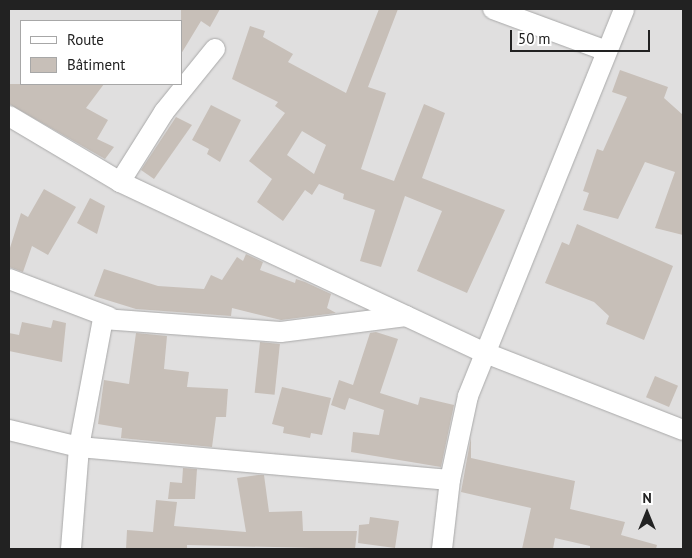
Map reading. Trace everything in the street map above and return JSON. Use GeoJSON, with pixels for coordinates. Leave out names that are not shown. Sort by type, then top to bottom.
{"type":"FeatureCollection","features":[{"type":"Feature","properties":{"kind":"street"},"geometry":{"type":"LineString","coordinates":[[494,9],[604,50]]}},
{"type":"Feature","properties":{"kind":"street"},"geometry":{"type":"LineString","coordinates":[[442,549],[450,480],[462,413],[483,352],[604,50],[624,9]]}},
{"type":"Feature","properties":{"kind":"street"},"geometry":{"type":"LineString","coordinates":[[120,182],[164,112],[215,49]]}},
{"type":"Feature","properties":{"kind":"street"},"geometry":{"type":"LineString","coordinates":[[9,116],[120,182],[483,352],[683,430]]}},
{"type":"Feature","properties":{"kind":"street"},"geometry":{"type":"LineString","coordinates":[[9,279],[110,317],[281,332],[406,316]]}},
{"type":"Feature","properties":{"kind":"street"},"geometry":{"type":"LineString","coordinates":[[71,549],[79,447],[100,325],[110,317]]}},
{"type":"Feature","properties":{"kind":"street"},"geometry":{"type":"LineString","coordinates":[[9,430],[79,447],[450,480]]}},
{"type":"Feature","properties":{"kind":"shaded area"},"geometry":{"type":"Polygon","coordinates":[[[9,9],[683,9],[683,549],[9,549],[9,9]]]}},
{"type":"Feature","properties":{"kind":"building"},"geometry":{"type":"Polygon","coordinates":[[[181,9],[220,9],[210,27],[201,21],[182,52],[181,9]]]}},
{"type":"Feature","properties":{"kind":"building"},"geometry":{"type":"Polygon","coordinates":[[[379,9],[398,9],[368,87],[386,93],[361,169],[394,181],[424,104],[445,113],[422,178],[505,210],[467,293],[417,271],[442,211],[405,196],[381,267],[360,261],[375,210],[343,199],[344,194],[319,184],[312,195],[305,190],[283,221],[257,202],[272,179],[249,161],[285,113],[275,106],[278,102],[232,79],[250,26],[265,31],[263,37],[293,54],[288,62],[346,93],[379,9]],[[302,131],[287,155],[314,174],[326,145],[302,131]]]}},
{"type":"Feature","properties":{"kind":"building"},"geometry":{"type":"Polygon","coordinates":[[[620,70],[668,87],[664,98],[683,115],[683,235],[655,228],[675,172],[645,162],[618,219],[583,210],[589,193],[583,191],[597,149],[603,151],[627,97],[612,92],[620,70]]]}},
{"type":"Feature","properties":{"kind":"building"},"geometry":{"type":"Polygon","coordinates":[[[9,84],[103,85],[86,108],[108,120],[97,139],[114,147],[105,159],[9,104],[9,84]]]}},
{"type":"Feature","properties":{"kind":"building"},"geometry":{"type":"Polygon","coordinates":[[[211,105],[241,120],[220,162],[207,154],[209,149],[192,140],[211,105]]]}},
{"type":"Feature","properties":{"kind":"building"},"geometry":{"type":"Polygon","coordinates":[[[176,117],[192,125],[154,179],[141,170],[176,117]]]}},
{"type":"Feature","properties":{"kind":"building"},"geometry":{"type":"Polygon","coordinates":[[[44,189],[76,207],[48,255],[32,246],[23,272],[9,267],[9,251],[21,213],[28,217],[44,189]]]}},
{"type":"Feature","properties":{"kind":"building"},"geometry":{"type":"Polygon","coordinates":[[[90,198],[105,206],[97,234],[77,223],[90,198]]]}},
{"type":"Feature","properties":{"kind":"building"},"geometry":{"type":"Polygon","coordinates":[[[577,224],[673,266],[644,340],[606,324],[609,316],[594,302],[545,283],[562,242],[569,245],[577,224]]]}},
{"type":"Feature","properties":{"kind":"building"},"geometry":{"type":"Polygon","coordinates":[[[246,254],[263,262],[260,270],[295,283],[296,279],[305,282],[331,294],[327,308],[336,313],[281,320],[232,308],[231,316],[136,309],[94,296],[104,269],[158,286],[204,289],[211,275],[222,280],[237,257],[243,261],[246,254]]]}},
{"type":"Feature","properties":{"kind":"building"},"geometry":{"type":"Polygon","coordinates":[[[53,320],[66,323],[62,362],[9,351],[9,333],[19,335],[22,322],[51,328],[53,320]]]}},
{"type":"Feature","properties":{"kind":"building"},"geometry":{"type":"Polygon","coordinates":[[[376,332],[398,339],[380,393],[418,405],[420,397],[454,405],[441,467],[351,452],[353,432],[379,435],[384,410],[349,398],[345,410],[331,405],[339,380],[353,385],[370,333],[376,332]]]}},
{"type":"Feature","properties":{"kind":"building"},"geometry":{"type":"Polygon","coordinates":[[[136,333],[167,336],[164,369],[189,372],[187,387],[228,389],[226,417],[216,417],[212,447],[121,438],[122,428],[98,424],[104,380],[129,384],[136,333]]]}},
{"type":"Feature","properties":{"kind":"building"},"geometry":{"type":"Polygon","coordinates":[[[260,342],[280,344],[275,395],[255,393],[260,342]]]}},
{"type":"Feature","properties":{"kind":"building"},"geometry":{"type":"Polygon","coordinates":[[[655,376],[678,386],[669,407],[646,397],[655,376]]]}},
{"type":"Feature","properties":{"kind":"building"},"geometry":{"type":"Polygon","coordinates":[[[282,387],[331,398],[322,435],[311,433],[310,438],[283,433],[284,427],[272,424],[282,387]]]}},
{"type":"Feature","properties":{"kind":"building"},"geometry":{"type":"Polygon","coordinates":[[[471,437],[471,458],[575,481],[570,509],[625,522],[621,535],[657,545],[656,549],[590,549],[590,546],[555,538],[553,549],[522,549],[531,508],[461,492],[471,437]]]}},
{"type":"Feature","properties":{"kind":"building"},"geometry":{"type":"Polygon","coordinates":[[[183,468],[197,469],[195,499],[168,499],[170,482],[182,483],[183,468]]]}},
{"type":"Feature","properties":{"kind":"building"},"geometry":{"type":"Polygon","coordinates":[[[264,475],[269,512],[302,511],[303,531],[357,531],[355,549],[187,545],[187,549],[126,549],[127,530],[153,532],[156,500],[177,502],[174,526],[246,532],[237,478],[264,475]]]}},
{"type":"Feature","properties":{"kind":"building"},"geometry":{"type":"Polygon","coordinates":[[[370,517],[399,521],[395,548],[358,543],[359,525],[369,524],[370,517]]]}}]}
